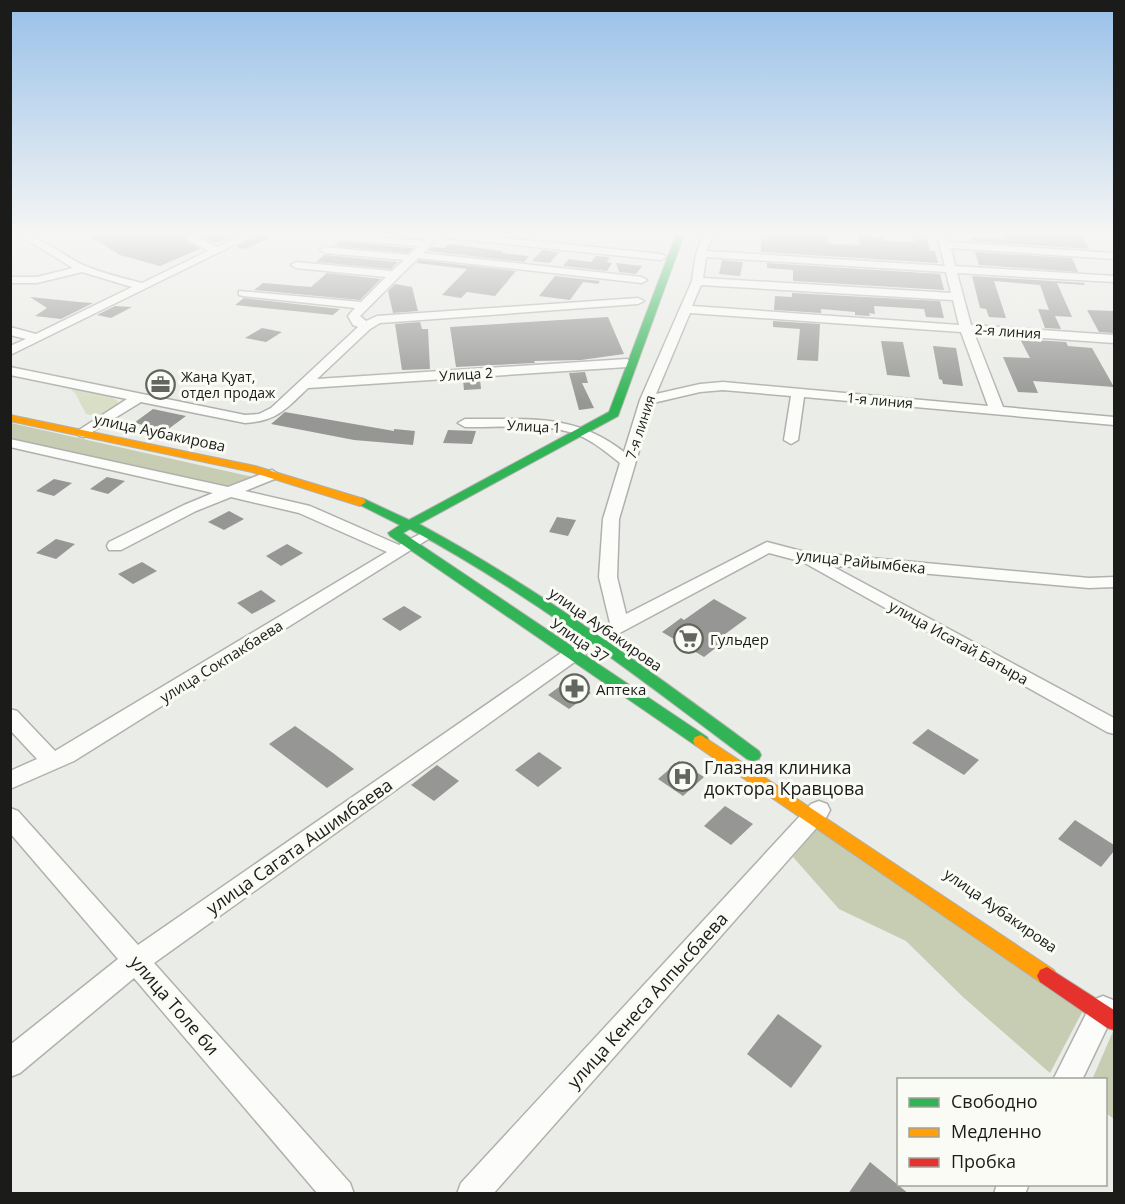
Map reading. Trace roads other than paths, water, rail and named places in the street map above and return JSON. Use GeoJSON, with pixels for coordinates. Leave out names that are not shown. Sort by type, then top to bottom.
{"type":"FeatureCollection","features":[{"type":"Feature","properties":{"kind":"street"},"geometry":{"type":"LineString","coordinates":[[10,351],[132,291]]}},
{"type":"Feature","properties":{"kind":"street"},"geometry":{"type":"LineString","coordinates":[[366,326],[354,318],[379,291]]}},
{"type":"Feature","properties":{"kind":"street","name":"Улица 37"},"geometry":{"type":"LineString","coordinates":[[659,291],[614,414],[394,533],[1112,1011]]}},
{"type":"Feature","properties":{"kind":"street","name":"7-я линия"},"geometry":{"type":"LineString","coordinates":[[620,625],[608,577],[611,519],[647,400],[693,291]]}},
{"type":"Feature","properties":{"kind":"street"},"geometry":{"type":"LineString","coordinates":[[863,291],[958,297]]}},
{"type":"Feature","properties":{"kind":"street"},"geometry":{"type":"LineString","coordinates":[[957,291],[966,328],[997,410]]}},
{"type":"Feature","properties":{"kind":"street"},"geometry":{"type":"LineString","coordinates":[[243,293],[364,306]]}},
{"type":"Feature","properties":{"kind":"street"},"geometry":{"type":"LineString","coordinates":[[10,371],[245,419],[262,418],[276,411],[372,321],[638,301]]}},
{"type":"Feature","properties":{"kind":"street","name":"2-я линия"},"geometry":{"type":"LineString","coordinates":[[686,309],[1114,339]]}},
{"type":"Feature","properties":{"kind":"street"},"geometry":{"type":"LineString","coordinates":[[10,331],[37,338]]}},
{"type":"Feature","properties":{"kind":"street","name":"Улица 2"},"geometry":{"type":"LineString","coordinates":[[305,384],[627,363]]}},
{"type":"Feature","properties":{"kind":"street","name":"1-я линия"},"geometry":{"type":"LineString","coordinates":[[647,400],[700,388],[723,386],[1114,422]]}},
{"type":"Feature","properties":{"kind":"street"},"geometry":{"type":"LineString","coordinates":[[791,440],[798,392]]}},
{"type":"Feature","properties":{"kind":"street"},"geometry":{"type":"LineString","coordinates":[[84,433],[139,397]]}},
{"type":"Feature","properties":{"kind":"street","name":"улица Аубакирова"},"geometry":{"type":"LineString","coordinates":[[10,418],[242,467],[322,489],[396,517],[486,567],[594,639],[764,764]]}},
{"type":"Feature","properties":{"kind":"street","name":"Улица 1"},"geometry":{"type":"LineString","coordinates":[[465,423],[557,426],[578,430],[606,445],[628,462]]}},
{"type":"Feature","properties":{"kind":"street"},"geometry":{"type":"LineString","coordinates":[[10,443],[304,509],[400,551]]}},
{"type":"Feature","properties":{"kind":"street"},"geometry":{"type":"LineString","coordinates":[[115,546],[190,508],[272,475]]}},
{"type":"Feature","properties":{"kind":"street","name":"улица Сокпакбаева"},"geometry":{"type":"LineString","coordinates":[[10,781],[52,762],[428,534]]}},
{"type":"Feature","properties":{"kind":"street","name":"улица Райымбека"},"geometry":{"type":"LineString","coordinates":[[594,639],[767,547],[804,557],[1089,583],[1114,582]]}},
{"type":"Feature","properties":{"kind":"street","name":"улица Исатай Батыра"},"geometry":{"type":"LineString","coordinates":[[804,557],[1114,728]]}},
{"type":"Feature","properties":{"kind":"street"},"geometry":{"type":"LineString","coordinates":[[1089,583],[1114,594]]}},
{"type":"Feature","properties":{"kind":"street","name":"улица Сагата Ашимбаева"},"geometry":{"type":"LineString","coordinates":[[10,1063],[137,960],[594,639]]}},
{"type":"Feature","properties":{"kind":"street"},"geometry":{"type":"LineString","coordinates":[[10,716],[52,762]]}},
{"type":"Feature","properties":{"kind":"street","name":"улица Аубакирова"},"geometry":{"type":"LineString","coordinates":[[818,803],[1112,1011]]}},
{"type":"Feature","properties":{"kind":"street","name":"улица Кенеса Алпысбаева"},"geometry":{"type":"LineString","coordinates":[[472,1194],[818,803]]}},
{"type":"Feature","properties":{"kind":"street","name":"улица Толе би"},"geometry":{"type":"LineString","coordinates":[[10,817],[339,1194]]}},
{"type":"Feature","properties":{"kind":"street"},"geometry":{"type":"LineString","coordinates":[[1068,1078],[1112,1011]]}},
{"type":"Feature","properties":{"kind":"place","name":"Жаңа Қуат, отдел продаж"},"geometry":{"type":"Point","coordinates":[160,384]}},
{"type":"Feature","properties":{"kind":"place","name":"Гульдер"},"geometry":{"type":"Point","coordinates":[689,639]}},
{"type":"Feature","properties":{"kind":"place","name":"Аптека"},"geometry":{"type":"Point","coordinates":[575,689]}},
{"type":"Feature","properties":{"kind":"place","name":"Глазная клиника доктора Кравцова"},"geometry":{"type":"Point","coordinates":[683,777]}}]}
